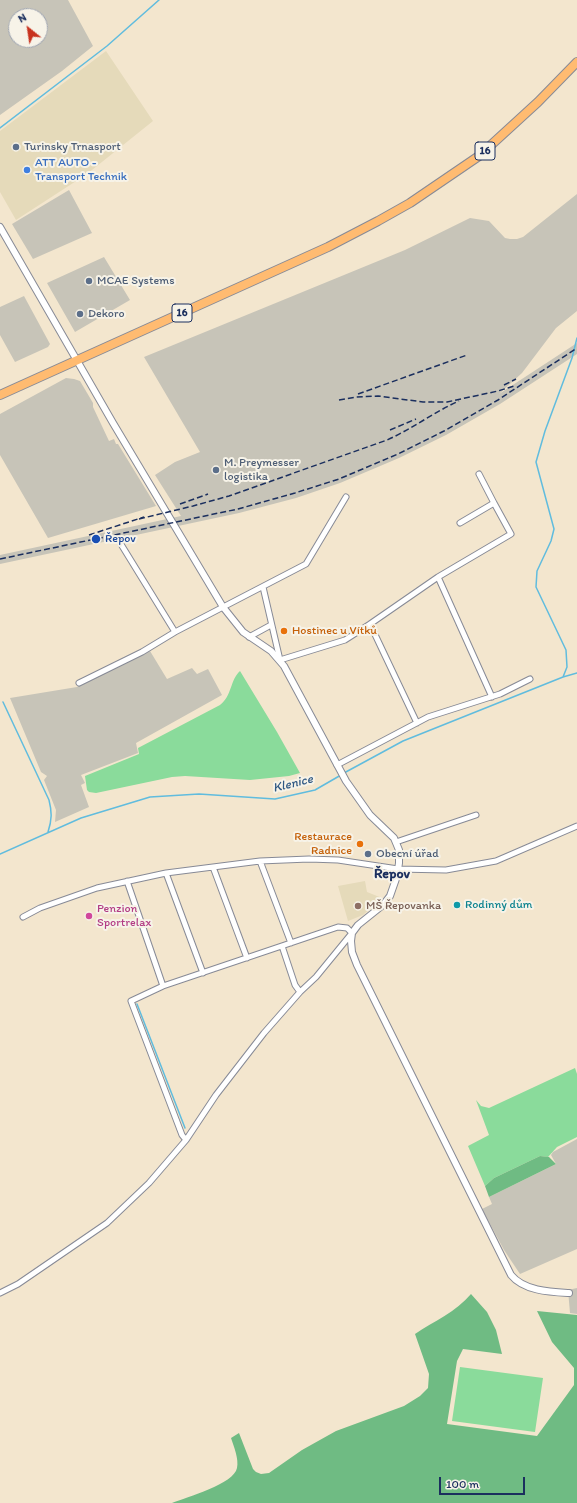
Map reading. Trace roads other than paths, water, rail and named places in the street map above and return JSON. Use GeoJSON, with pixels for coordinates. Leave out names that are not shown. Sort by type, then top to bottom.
{"type":"FeatureCollection","features":[{"type":"Feature","properties":{"kind":"main road","name":"16"},"geometry":{"type":"LineString","coordinates":[[0,395],[328,247],[410,203],[473,160],[497,141],[577,62]]}},
{"type":"Feature","properties":{"kind":"street"},"geometry":{"type":"LineString","coordinates":[[0,227],[171,523],[223,607],[236,624],[249,637],[271,651],[280,660]]}},
{"type":"Feature","properties":{"kind":"street"},"geometry":{"type":"LineString","coordinates":[[280,660],[345,640],[438,577],[511,534],[479,474]]}},
{"type":"Feature","properties":{"kind":"street"},"geometry":{"type":"LineString","coordinates":[[79,683],[142,652],[175,632],[306,564],[346,497]]}},
{"type":"Feature","properties":{"kind":"street"},"geometry":{"type":"LineString","coordinates":[[460,523],[494,503]]}},
{"type":"Feature","properties":{"kind":"street"},"geometry":{"type":"LineString","coordinates":[[119,541],[175,632]]}},
{"type":"Feature","properties":{"kind":"street"},"geometry":{"type":"LineString","coordinates":[[438,577],[492,697]]}},
{"type":"Feature","properties":{"kind":"street"},"geometry":{"type":"LineString","coordinates":[[0,1293],[18,1284],[107,1223],[149,1183],[186,1140],[216,1095],[264,1033],[300,992],[316,977],[358,925],[387,900],[394,888],[398,870],[399,850],[396,842],[370,815],[346,781],[280,660],[263,587]]}},
{"type":"Feature","properties":{"kind":"street"},"geometry":{"type":"LineString","coordinates":[[370,624],[417,723]]}},
{"type":"Feature","properties":{"kind":"street"},"geometry":{"type":"LineString","coordinates":[[249,637],[271,625]]}},
{"type":"Feature","properties":{"kind":"street"},"geometry":{"type":"LineString","coordinates":[[338,766],[428,717],[492,697],[530,679]]}},
{"type":"Feature","properties":{"kind":"street"},"geometry":{"type":"LineString","coordinates":[[396,842],[476,815]]}},
{"type":"Feature","properties":{"kind":"street"},"geometry":{"type":"LineString","coordinates":[[23,917],[40,908],[96,888],[166,873],[260,861],[309,859],[338,860],[398,870],[446,870],[496,861],[577,826]]}},
{"type":"Feature","properties":{"kind":"street"},"geometry":{"type":"LineString","coordinates":[[260,861],[291,942]]}},
{"type":"Feature","properties":{"kind":"street"},"geometry":{"type":"LineString","coordinates":[[213,867],[247,958]]}},
{"type":"Feature","properties":{"kind":"street"},"geometry":{"type":"LineString","coordinates":[[166,873],[203,973]]}},
{"type":"Feature","properties":{"kind":"street"},"geometry":{"type":"LineString","coordinates":[[127,881],[163,986]]}},
{"type":"Feature","properties":{"kind":"street"},"geometry":{"type":"LineString","coordinates":[[186,1140],[182,1135],[131,1001],[163,986],[338,927],[347,928],[352,933]]}},
{"type":"Feature","properties":{"kind":"street"},"geometry":{"type":"LineString","coordinates":[[352,933],[352,952],[361,975],[512,1276],[519,1282],[536,1289],[553,1292],[568,1292]]}},
{"type":"Feature","properties":{"kind":"street"},"geometry":{"type":"LineString","coordinates":[[282,946],[295,985],[300,992]]}},
{"type":"Feature","properties":{"kind":"waterway"},"geometry":{"type":"LineString","coordinates":[[0,128],[107,46],[159,0]]}},
{"type":"Feature","properties":{"kind":"waterway"},"geometry":{"type":"LineString","coordinates":[[563,677],[567,667],[566,650],[536,587],[537,571],[551,541],[554,529],[536,462],[545,431],[572,358],[577,338]]}},
{"type":"Feature","properties":{"kind":"waterway","name":"Klenice"},"geometry":{"type":"LineString","coordinates":[[344,773],[403,741],[563,677],[577,673]]}},
{"type":"Feature","properties":{"kind":"waterway"},"geometry":{"type":"LineString","coordinates":[[3,702],[49,800],[51,816],[48,832]]}},
{"type":"Feature","properties":{"kind":"waterway","name":"Klenice"},"geometry":{"type":"LineString","coordinates":[[0,854],[81,818],[150,797],[199,794],[275,799],[315,790],[341,775]]}},
{"type":"Feature","properties":{"kind":"waterway"},"geometry":{"type":"LineString","coordinates":[[137,1004],[185,1128]]}},
{"type":"Feature","properties":{"kind":"railway"},"geometry":{"type":"LineString","coordinates":[[0,559],[238,509],[339,479],[398,454],[444,431],[498,400],[577,348]]}},
{"type":"Feature","properties":{"kind":"railway"},"geometry":{"type":"LineString","coordinates":[[358,394],[467,355]]}},
{"type":"Feature","properties":{"kind":"railway"},"geometry":{"type":"LineString","coordinates":[[504,385],[516,379]]}},
{"type":"Feature","properties":{"kind":"railway"},"geometry":{"type":"LineString","coordinates":[[339,400],[356,397],[378,396],[423,402],[447,402],[514,386]]}},
{"type":"Feature","properties":{"kind":"railway"},"geometry":{"type":"LineString","coordinates":[[139,519],[229,496],[387,440],[459,401]]}},
{"type":"Feature","properties":{"kind":"railway"},"geometry":{"type":"LineString","coordinates":[[390,430],[416,419]]}},
{"type":"Feature","properties":{"kind":"railway"},"geometry":{"type":"LineString","coordinates":[[180,504],[208,494]]}},
{"type":"Feature","properties":{"kind":"railway"},"geometry":{"type":"LineString","coordinates":[[89,535],[144,517]]}},
{"type":"Feature","properties":{"kind":"place","name":"Turinsky Trnasport"},"geometry":{"type":"Point","coordinates":[16,147]}},
{"type":"Feature","properties":{"kind":"place","name":"ATT AUTO - Transport Technik"},"geometry":{"type":"Point","coordinates":[27,170]}},
{"type":"Feature","properties":{"kind":"place","name":"MCAE Systems"},"geometry":{"type":"Point","coordinates":[89,281]}},
{"type":"Feature","properties":{"kind":"place","name":"Dekoro"},"geometry":{"type":"Point","coordinates":[80,314]}},
{"type":"Feature","properties":{"kind":"place","name":"M. Preymesser logistika"},"geometry":{"type":"Point","coordinates":[216,470]}},
{"type":"Feature","properties":{"kind":"place","name":"Řepov"},"geometry":{"type":"Point","coordinates":[96,539]}},
{"type":"Feature","properties":{"kind":"place","name":"Hostinec u Vítků"},"geometry":{"type":"Point","coordinates":[284,631]}},
{"type":"Feature","properties":{"kind":"place","name":"Restaurace Radnice"},"geometry":{"type":"Point","coordinates":[360,844]}},
{"type":"Feature","properties":{"kind":"place","name":"Obecní úřad"},"geometry":{"type":"Point","coordinates":[368,854]}},
{"type":"Feature","properties":{"kind":"place","name":"Rodinný dům"},"geometry":{"type":"Point","coordinates":[457,905]}},
{"type":"Feature","properties":{"kind":"place","name":"MŠ Řepovanka"},"geometry":{"type":"Point","coordinates":[358,906]}},
{"type":"Feature","properties":{"kind":"place","name":"Penzion Sportrelax"},"geometry":{"type":"Point","coordinates":[89,916]}},
{"type":"Feature","properties":{"kind":"district","name":"Řepov"},"geometry":{"type":"Point","coordinates":[392,874]}}]}
